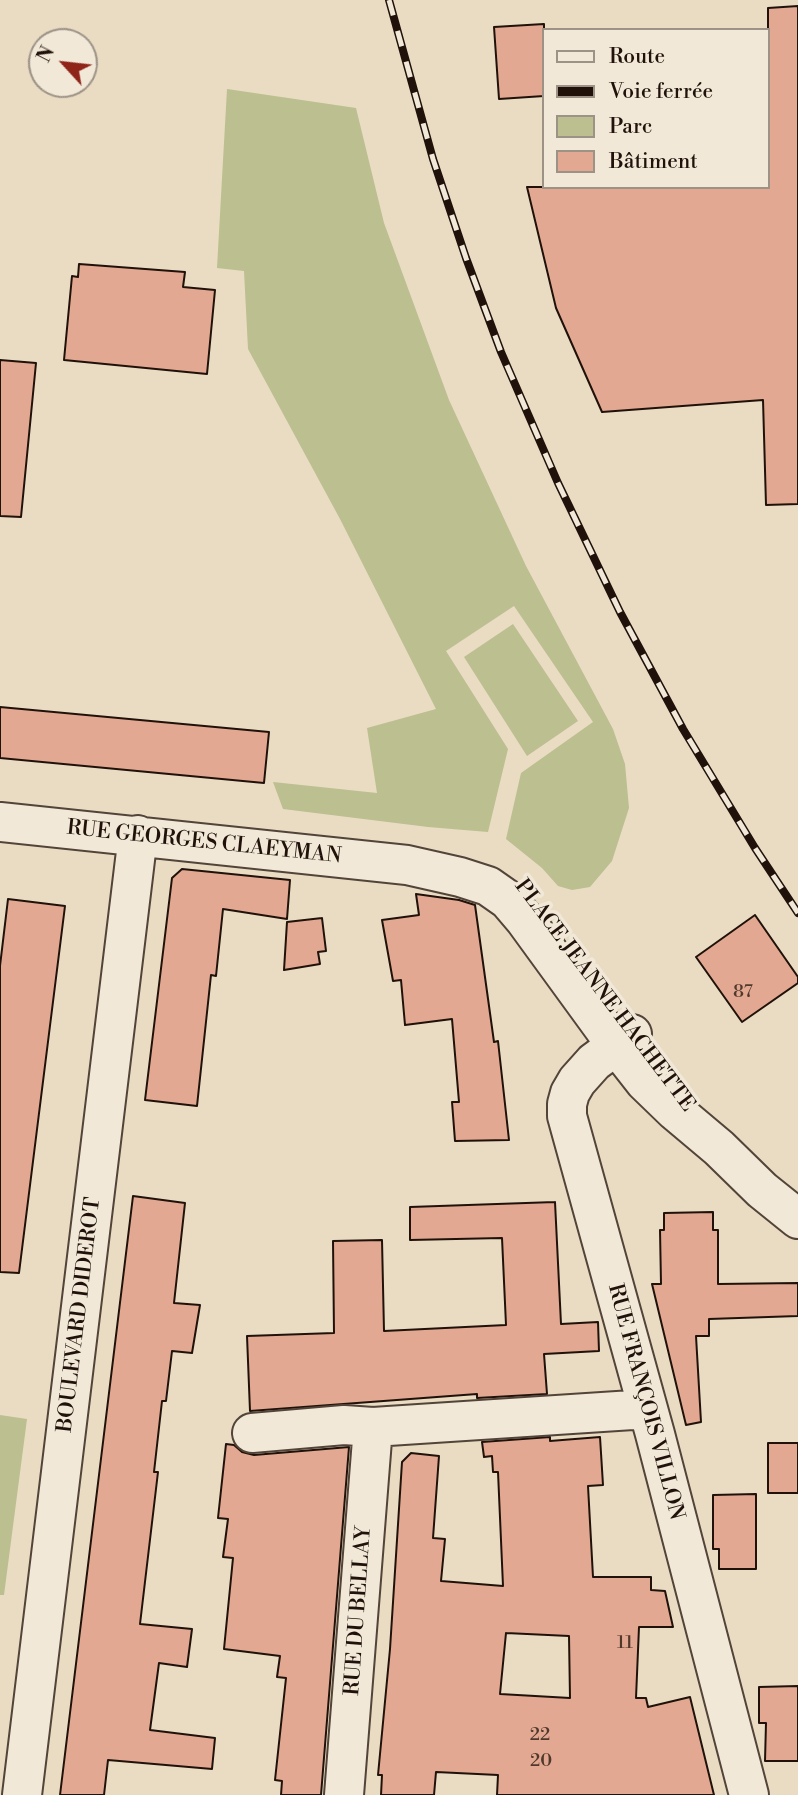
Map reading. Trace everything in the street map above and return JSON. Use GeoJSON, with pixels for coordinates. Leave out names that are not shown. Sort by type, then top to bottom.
{"type":"FeatureCollection","features":[{"type":"Feature","properties":{"kind":"street","name":"RUE GEORGES CLAEYMAN"},"geometry":{"type":"LineString","coordinates":[[0,821],[407,865]]}},
{"type":"Feature","properties":{"kind":"street","name":"BOULEVARD DIDEROT"},"geometry":{"type":"LineString","coordinates":[[22,1795],[138,835]]}},
{"type":"Feature","properties":{"kind":"street","name":"PLACE JEANNE HACHETTE"},"geometry":{"type":"LineString","coordinates":[[407,865],[475,881],[488,886],[508,900],[624,1040],[645,1082],[798,1219]]}},
{"type":"Feature","properties":{"kind":"street","name":"RUE FRANÇOIS VILLON"},"geometry":{"type":"LineString","coordinates":[[624,1040],[594,1062],[577,1081],[567,1104],[567,1116],[648,1409],[748,1795]]}},
{"type":"Feature","properties":{"kind":"street"},"geometry":{"type":"LineString","coordinates":[[252,1433],[344,1425],[373,1427],[648,1409]]}},
{"type":"Feature","properties":{"kind":"street","name":"RUE DU BELLAY"},"geometry":{"type":"LineString","coordinates":[[344,1795],[373,1427]]}},
{"type":"Feature","properties":{"kind":"green space"},"geometry":{"type":"Polygon","coordinates":[[[227,89],[356,108],[384,223],[449,400],[526,566],[613,729],[625,764],[629,808],[612,861],[590,887],[572,890],[558,886],[542,868],[506,839],[521,773],[593,722],[514,606],[446,651],[508,749],[488,832],[283,809],[273,782],[377,793],[367,728],[436,709],[340,519],[248,349],[244,271],[217,268],[227,89]]]}},
{"type":"Feature","properties":{"kind":"green space"},"geometry":{"type":"Polygon","coordinates":[[[513,624],[578,721],[527,756],[464,657],[513,624]]]}},
{"type":"Feature","properties":{"kind":"green space"},"geometry":{"type":"Polygon","coordinates":[[[0,1415],[27,1419],[4,1595],[0,1595],[0,1415]]]}},
{"type":"Feature","properties":{"kind":"building"},"geometry":{"type":"Polygon","coordinates":[[[798,6],[798,504],[766,505],[763,400],[602,412],[556,308],[527,187],[770,189],[768,8],[798,6]]]}},
{"type":"Feature","properties":{"kind":"building"},"geometry":{"type":"Polygon","coordinates":[[[544,24],[542,96],[499,99],[494,27],[544,24]]]}},
{"type":"Feature","properties":{"kind":"building"},"geometry":{"type":"Polygon","coordinates":[[[79,264],[185,272],[183,287],[215,290],[207,374],[64,360],[72,276],[78,277],[79,264]]]}},
{"type":"Feature","properties":{"kind":"building"},"geometry":{"type":"Polygon","coordinates":[[[0,360],[36,363],[21,517],[0,516],[0,360]]]}},
{"type":"Feature","properties":{"kind":"building"},"geometry":{"type":"Polygon","coordinates":[[[0,707],[269,732],[264,783],[0,758],[0,707]]]}},
{"type":"Feature","properties":{"kind":"building"},"geometry":{"type":"Polygon","coordinates":[[[182,869],[290,880],[287,919],[223,909],[216,976],[211,975],[197,1106],[145,1100],[172,878],[182,869]]]}},
{"type":"Feature","properties":{"kind":"building"},"geometry":{"type":"Polygon","coordinates":[[[416,894],[475,905],[494,1042],[498,1041],[509,1140],[455,1141],[452,1102],[459,1102],[452,1019],[405,1025],[401,980],[393,981],[382,920],[419,915],[416,894]]]}},
{"type":"Feature","properties":{"kind":"building"},"geometry":{"type":"Polygon","coordinates":[[[8,899],[65,906],[19,1273],[0,1272],[0,966],[8,899]]]}},
{"type":"Feature","properties":{"kind":"building"},"geometry":{"type":"Polygon","coordinates":[[[755,915],[798,977],[798,983],[742,1022],[696,957],[755,915]]]}},
{"type":"Feature","properties":{"kind":"building"},"geometry":{"type":"Polygon","coordinates":[[[322,918],[326,951],[318,952],[320,964],[284,970],[287,922],[322,918]]]}},
{"type":"Feature","properties":{"kind":"building"},"geometry":{"type":"Polygon","coordinates":[[[133,1196],[185,1203],[174,1303],[200,1305],[192,1353],[172,1351],[166,1401],[162,1401],[154,1472],[158,1472],[140,1624],[192,1629],[187,1667],[159,1663],[150,1730],[215,1738],[212,1769],[108,1760],[104,1795],[60,1795],[133,1196]]]}},
{"type":"Feature","properties":{"kind":"building"},"geometry":{"type":"Polygon","coordinates":[[[555,1202],[561,1324],[598,1322],[599,1351],[544,1354],[547,1394],[477,1398],[477,1394],[250,1411],[247,1336],[334,1333],[333,1241],[382,1240],[384,1331],[506,1325],[502,1238],[410,1240],[410,1207],[555,1202]]]}},
{"type":"Feature","properties":{"kind":"building"},"geometry":{"type":"Polygon","coordinates":[[[713,1212],[713,1230],[718,1230],[718,1284],[798,1283],[798,1316],[709,1319],[709,1336],[696,1336],[701,1422],[686,1425],[652,1284],[661,1284],[660,1230],[664,1230],[664,1213],[713,1212]]]}},
{"type":"Feature","properties":{"kind":"building"},"geometry":{"type":"Polygon","coordinates":[[[550,1437],[550,1441],[600,1437],[603,1485],[588,1486],[593,1577],[651,1577],[651,1590],[665,1591],[673,1627],[639,1627],[636,1698],[646,1698],[648,1707],[690,1697],[714,1795],[497,1795],[498,1775],[436,1772],[434,1795],[381,1795],[382,1775],[378,1775],[390,1649],[402,1462],[411,1453],[439,1456],[433,1538],[445,1539],[441,1581],[503,1586],[498,1472],[493,1472],[492,1456],[484,1457],[482,1442],[550,1437]],[[506,1633],[500,1694],[570,1698],[569,1636],[506,1633]]]}},
{"type":"Feature","properties":{"kind":"building"},"geometry":{"type":"Polygon","coordinates":[[[768,1443],[798,1443],[798,1493],[768,1493],[768,1443]]]}},
{"type":"Feature","properties":{"kind":"building"},"geometry":{"type":"Polygon","coordinates":[[[226,1444],[254,1455],[349,1447],[321,1795],[281,1795],[282,1781],[275,1780],[286,1678],[277,1677],[280,1656],[224,1649],[233,1558],[223,1557],[228,1519],[218,1518],[226,1444]]]}},
{"type":"Feature","properties":{"kind":"building"},"geometry":{"type":"Polygon","coordinates":[[[756,1494],[756,1569],[719,1569],[719,1549],[713,1549],[713,1495],[756,1494]]]}},
{"type":"Feature","properties":{"kind":"building"},"geometry":{"type":"Polygon","coordinates":[[[798,1686],[798,1761],[765,1761],[766,1723],[759,1723],[759,1687],[798,1686]]]}},
{"type":"Feature","properties":{"kind":"railway"},"geometry":{"type":"LineString","coordinates":[[389,0],[433,159],[466,258],[501,352],[558,483],[620,612],[683,729],[798,913]]}}]}
